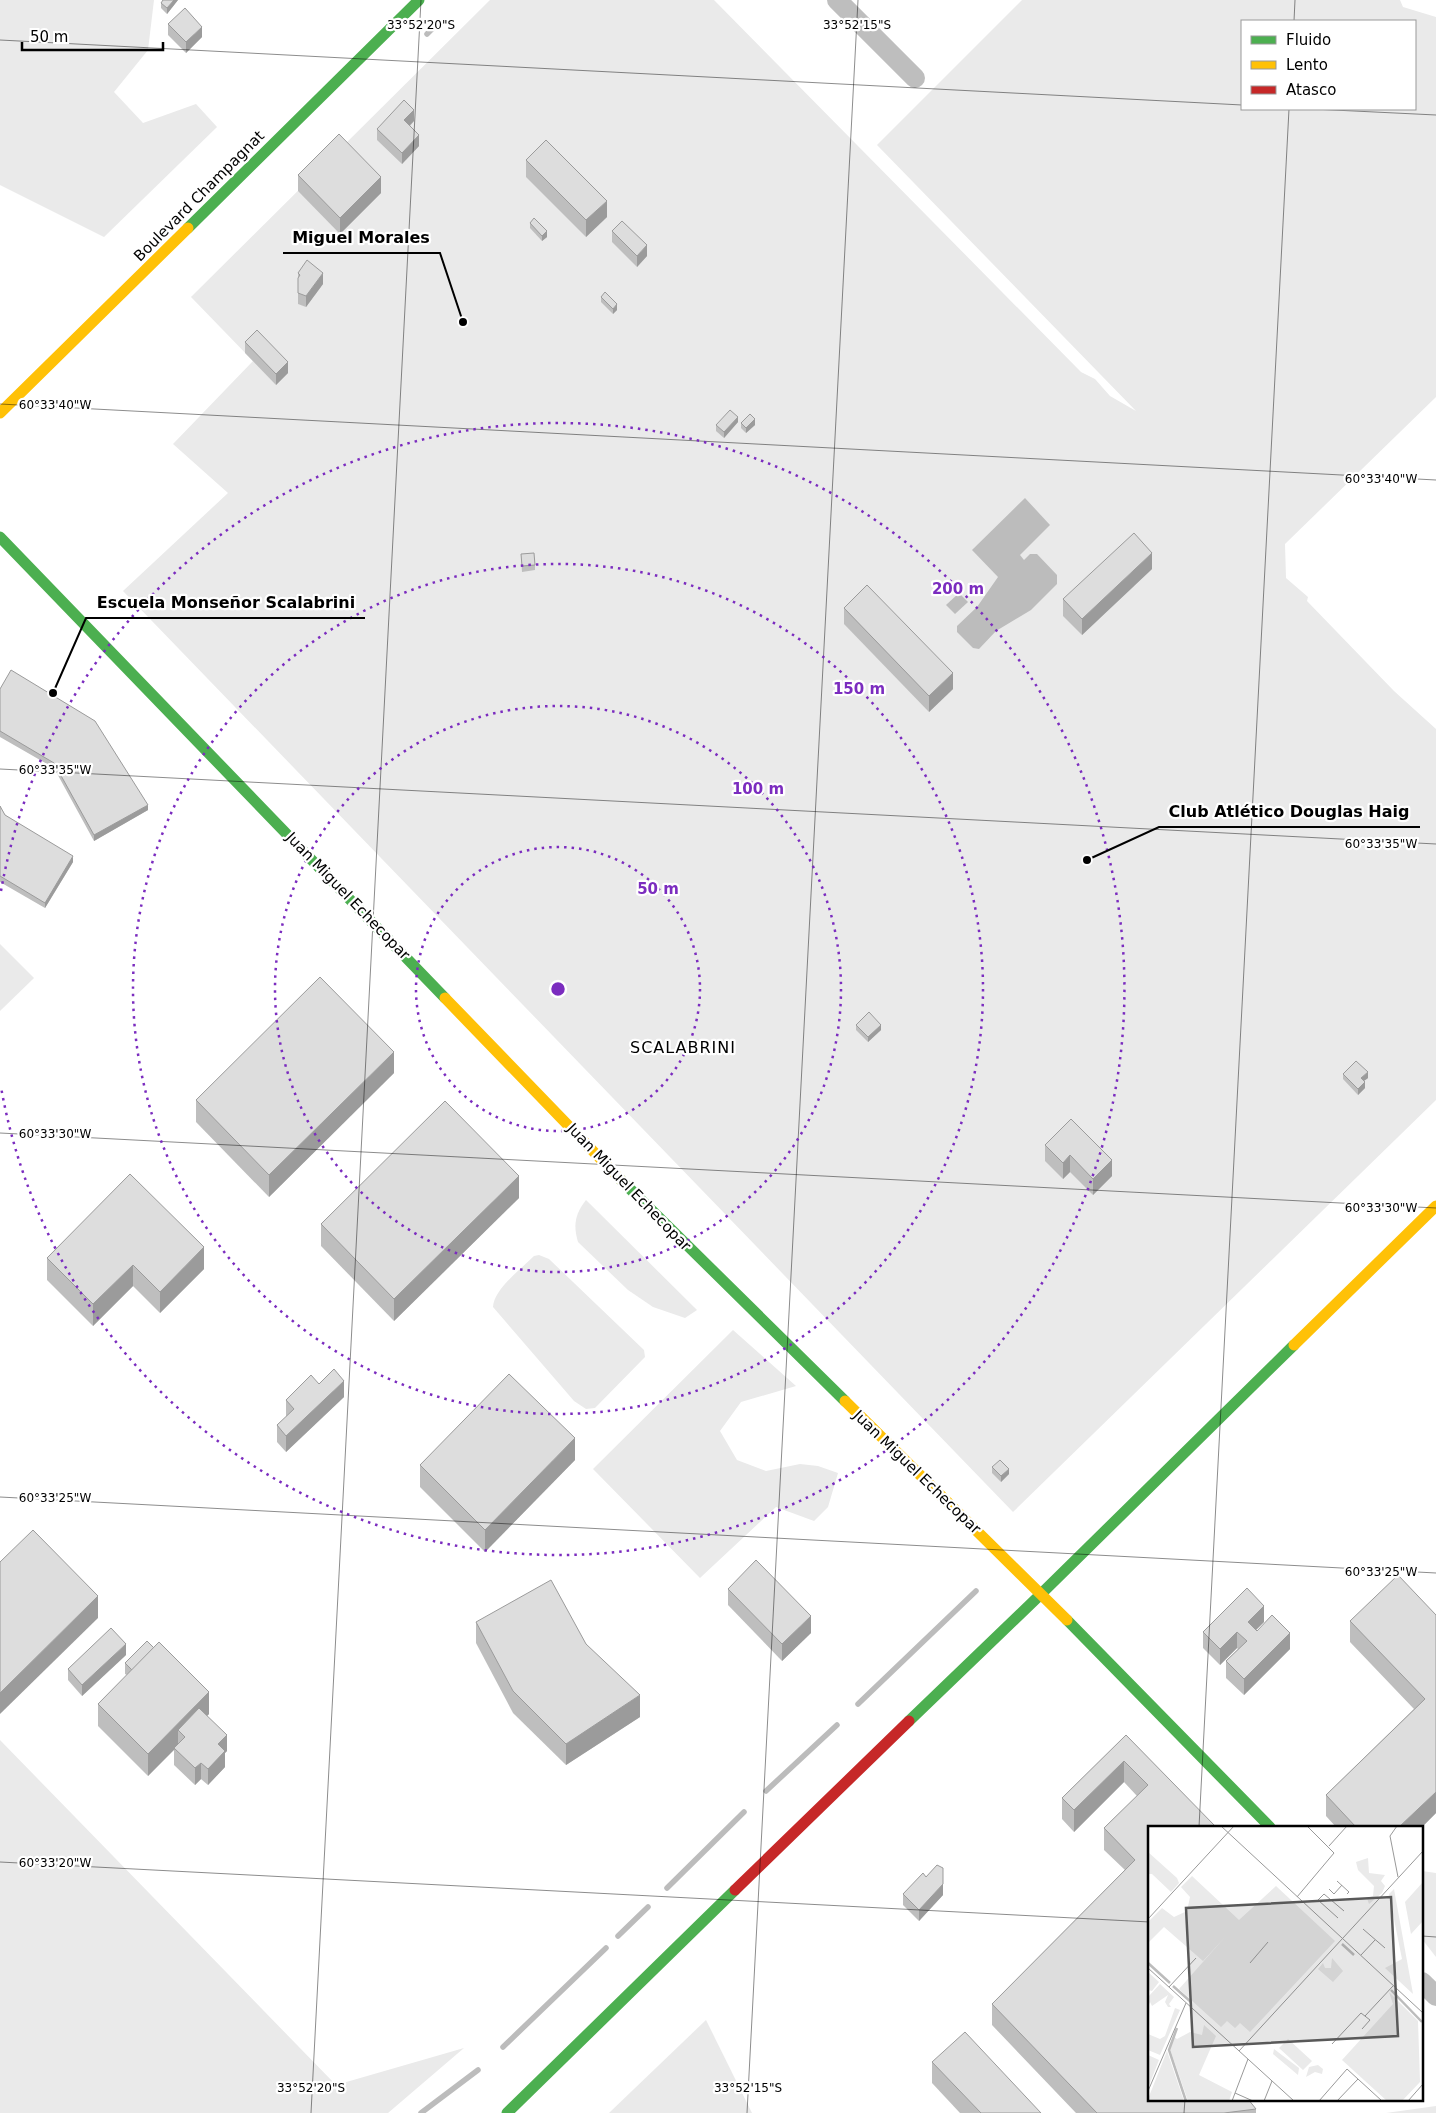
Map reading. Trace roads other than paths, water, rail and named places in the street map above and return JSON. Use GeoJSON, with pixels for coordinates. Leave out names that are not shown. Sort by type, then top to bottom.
{"type":"FeatureCollection","features":[{"type":"Feature","properties":{"kind":"main road","name":"Boulevard Champagnat"},"geometry":{"type":"LineString","coordinates":[[0,413],[419,0]]}},
{"type":"Feature","properties":{"kind":"main road","name":"Juan Miguel Echecopar"},"geometry":{"type":"LineString","coordinates":[[0,537],[651,1211],[1041,1594],[1269,1826]]}},
{"type":"Feature","properties":{"kind":"main road"},"geometry":{"type":"LineString","coordinates":[[507,2113],[878,1749],[1041,1594],[1436,1206]]}},
{"type":"Feature","properties":{"kind":"street"},"geometry":{"type":"LineString","coordinates":[[837,0],[915,78]]}},
{"type":"Feature","properties":{"kind":"street"},"geometry":{"type":"LineString","coordinates":[[1424,1984],[1436,1996]]}},
{"type":"Feature","properties":{"kind":"waterway"},"geometry":{"type":"LineString","coordinates":[[427,34],[439,22]]}},
{"type":"Feature","properties":{"kind":"waterway"},"geometry":{"type":"LineString","coordinates":[[858,1704],[976,1591]]}},
{"type":"Feature","properties":{"kind":"waterway"},"geometry":{"type":"LineString","coordinates":[[766,1791],[837,1725]]}},
{"type":"Feature","properties":{"kind":"waterway"},"geometry":{"type":"LineString","coordinates":[[667,1888],[744,1812]]}},
{"type":"Feature","properties":{"kind":"waterway"},"geometry":{"type":"LineString","coordinates":[[618,1936],[648,1907]]}},
{"type":"Feature","properties":{"kind":"waterway"},"geometry":{"type":"LineString","coordinates":[[503,2047],[606,1948]]}},
{"type":"Feature","properties":{"kind":"waterway"},"geometry":{"type":"LineString","coordinates":[[421,2113],[478,2070]]}},
{"type":"Feature","properties":{"kind":"place","name":"Miguel Morales"},"geometry":{"type":"Point","coordinates":[463,322]}},
{"type":"Feature","properties":{"kind":"place","name":"Escuela Monseñor Scalabrini"},"geometry":{"type":"Point","coordinates":[53,693]}},
{"type":"Feature","properties":{"kind":"place","name":"Club Atlético Douglas Haig"},"geometry":{"type":"Point","coordinates":[1087,860]}},
{"type":"Feature","properties":{"kind":"district","name":"SCALABRINI"},"geometry":{"type":"Point","coordinates":[683,1047]}}]}
